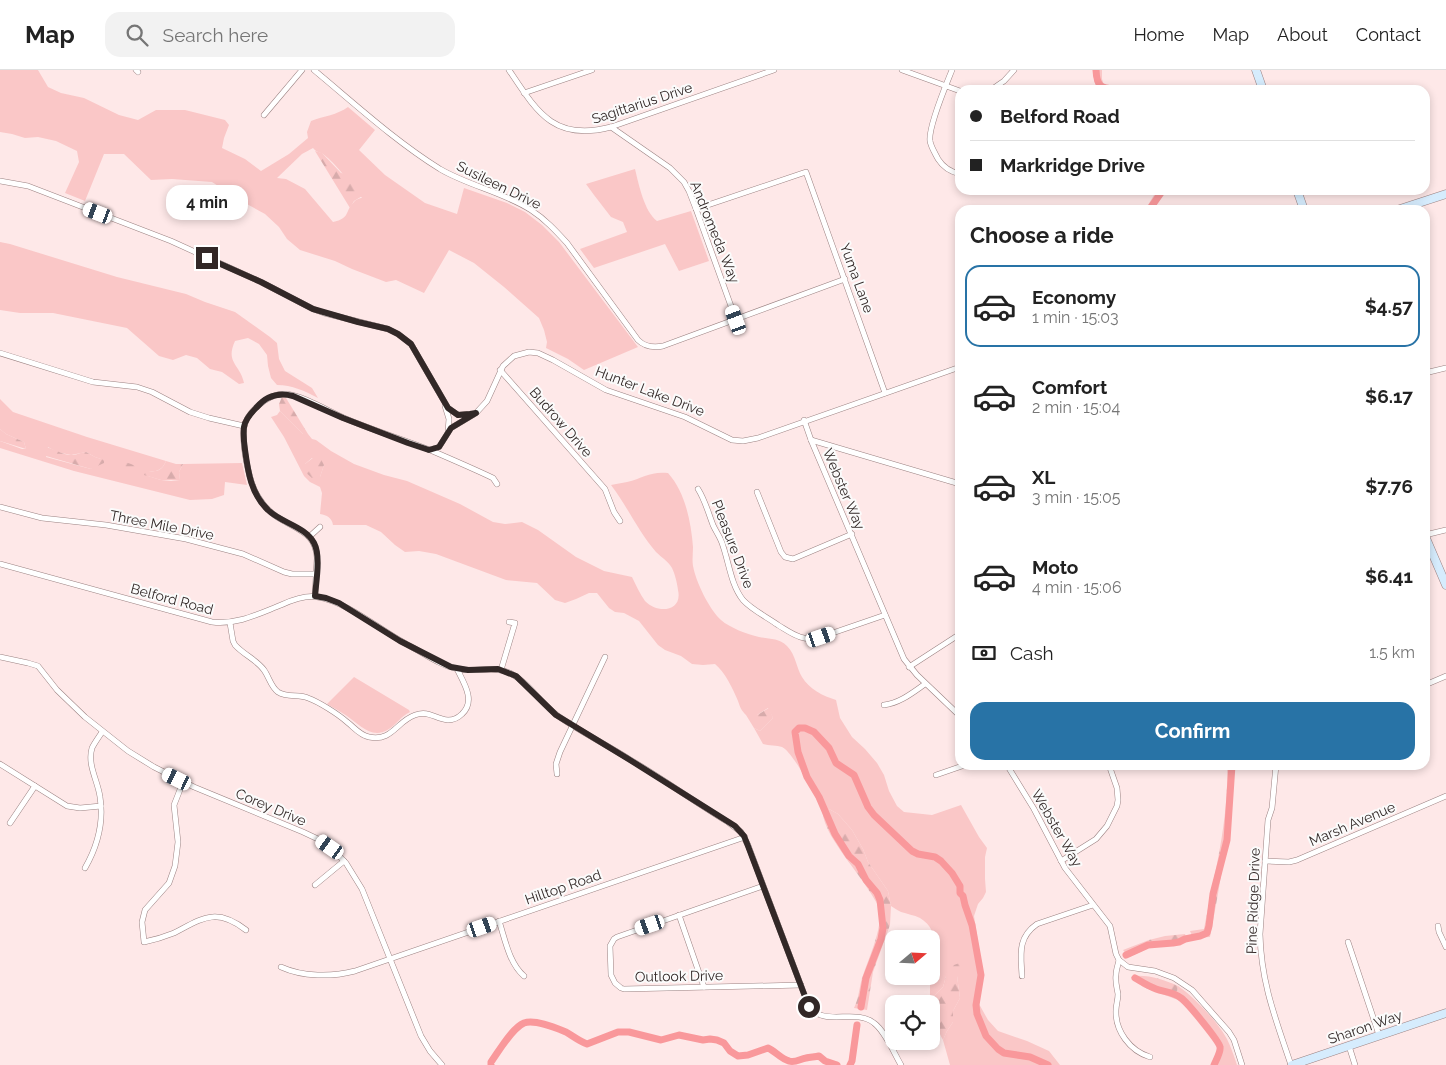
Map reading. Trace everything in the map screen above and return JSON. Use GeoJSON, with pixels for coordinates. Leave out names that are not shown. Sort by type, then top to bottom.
{"type":"FeatureCollection","features":[{"type":"Feature","properties":{"kind":"street"},"geometry":{"type":"LineString","coordinates":[[264,115],[302,70]]}},
{"type":"Feature","properties":{"kind":"street","name":"Susileen Drive"},"geometry":{"type":"LineString","coordinates":[[314,70],[391,134],[441,169],[460,179],[507,198],[542,218],[567,243],[638,340],[646,346],[663,346],[736,320]]}},
{"type":"Feature","properties":{"kind":"street","name":"Sagittarius Drive"},"geometry":{"type":"LineString","coordinates":[[509,70],[524,93],[547,119],[566,128],[588,131],[611,127],[774,70]]}},
{"type":"Feature","properties":{"kind":"street"},"geometry":{"type":"LineString","coordinates":[[524,93],[592,70]]}},
{"type":"Feature","properties":{"kind":"street"},"geometry":{"type":"LineString","coordinates":[[902,70],[955,89]]}},
{"type":"Feature","properties":{"kind":"street"},"geometry":{"type":"LineString","coordinates":[[952,70],[931,128],[930,142],[944,166],[955,172]]}},
{"type":"Feature","properties":{"kind":"street"},"geometry":{"type":"LineString","coordinates":[[998,85],[1014,70]]}},
{"type":"Feature","properties":{"kind":"street"},"geometry":{"type":"LineString","coordinates":[[1257,70],[1262,85]]}},
{"type":"Feature","properties":{"kind":"street","name":"Andromeda Way"},"geometry":{"type":"LineString","coordinates":[[611,127],[678,174],[689,190],[736,320]]}},
{"type":"Feature","properties":{"kind":"street","name":"Yuma Lane"},"geometry":{"type":"LineString","coordinates":[[696,209],[806,172],[885,392]]}},
{"type":"Feature","properties":{"kind":"street"},"geometry":{"type":"LineString","coordinates":[[0,181],[28,186],[171,241],[261,282],[313,309],[388,329],[405,338],[411,344],[448,408],[458,415],[476,413]]}},
{"type":"Feature","properties":{"kind":"street"},"geometry":{"type":"LineString","coordinates":[[1413,205],[1446,195]]}},
{"type":"Feature","properties":{"kind":"street"},"geometry":{"type":"LineString","coordinates":[[736,320],[845,279]]}},
{"type":"Feature","properties":{"kind":"street","name":"Hunter Lake Drive"},"geometry":{"type":"LineString","coordinates":[[429,450],[439,447],[451,428],[476,413],[487,401],[500,370],[508,360],[514,356],[529,352],[538,353],[553,360],[606,390],[685,417],[732,440],[743,441],[955,369]]}},
{"type":"Feature","properties":{"kind":"street"},"geometry":{"type":"LineString","coordinates":[[0,353],[93,382],[137,387],[152,392],[190,412],[244,426]]}},
{"type":"Feature","properties":{"kind":"street"},"geometry":{"type":"LineString","coordinates":[[1430,372],[1446,368]]}},
{"type":"Feature","properties":{"kind":"street","name":"Budrow Drive"},"geometry":{"type":"LineString","coordinates":[[500,370],[604,489],[620,521]]}},
{"type":"Feature","properties":{"kind":"street"},"geometry":{"type":"LineString","coordinates":[[315,596],[317,553],[314,543],[301,530],[269,511],[254,491],[247,467],[244,426],[252,412],[272,396],[285,394],[293,396],[343,418],[429,450],[493,478],[497,484]]}},
{"type":"Feature","properties":{"kind":"street"},"geometry":{"type":"LineString","coordinates":[[442,399],[448,412],[448,434]]}},
{"type":"Feature","properties":{"kind":"street","name":"Webster Way"},"geometry":{"type":"LineString","coordinates":[[804,420],[884,615],[904,658],[926,684],[955,711]]}},
{"type":"Feature","properties":{"kind":"street"},"geometry":{"type":"LineString","coordinates":[[811,440],[955,483]]}},
{"type":"Feature","properties":{"kind":"street","name":"Pleasure Drive"},"geometry":{"type":"LineString","coordinates":[[698,489],[703,496],[722,543],[737,591],[744,601],[756,611],[794,635],[813,639],[884,615]]}},
{"type":"Feature","properties":{"kind":"street"},"geometry":{"type":"LineString","coordinates":[[757,492],[780,552],[785,557],[793,559],[852,534]]}},
{"type":"Feature","properties":{"kind":"street","name":"Three Mile Drive"},"geometry":{"type":"LineString","coordinates":[[0,507],[42,518],[106,525],[186,540],[243,554],[284,572],[316,574]]}},
{"type":"Feature","properties":{"kind":"street"},"geometry":{"type":"LineString","coordinates":[[309,537],[320,527]]}},
{"type":"Feature","properties":{"kind":"street"},"geometry":{"type":"LineString","coordinates":[[1430,535],[1446,530]]}},
{"type":"Feature","properties":{"kind":"street"},"geometry":{"type":"LineString","coordinates":[[1430,548],[1446,585]]}},
{"type":"Feature","properties":{"kind":"street","name":"Belford Road"},"geometry":{"type":"LineString","coordinates":[[0,564],[212,622],[230,623],[249,618],[298,599],[315,596],[326,598],[339,603],[408,645],[445,664],[458,669],[502,670]]}},
{"type":"Feature","properties":{"kind":"street"},"geometry":{"type":"LineString","coordinates":[[509,622],[515,624],[502,670],[516,676],[549,710],[741,832],[745,837],[809,1007],[820,1015],[862,1017],[875,1023],[901,1065]]}},
{"type":"Feature","properties":{"kind":"street"},"geometry":{"type":"LineString","coordinates":[[230,623],[235,645],[261,666],[268,675],[274,689],[283,694],[307,698],[345,720],[358,732],[370,737],[392,733],[408,718],[420,714],[432,715],[446,720],[461,715],[466,710],[469,699],[458,669]]}},
{"type":"Feature","properties":{"kind":"street"},"geometry":{"type":"LineString","coordinates":[[909,666],[955,637]]}},
{"type":"Feature","properties":{"kind":"street","name":"Corey Drive"},"geometry":{"type":"LineString","coordinates":[[0,657],[38,666],[69,702],[102,732],[141,760],[184,782],[312,836],[330,847],[352,872],[362,889],[421,1036],[430,1051],[442,1065]]}},
{"type":"Feature","properties":{"kind":"street"},"geometry":{"type":"LineString","coordinates":[[557,774],[557,759],[605,657]]}},
{"type":"Feature","properties":{"kind":"street"},"geometry":{"type":"LineString","coordinates":[[1430,683],[1446,676]]}},
{"type":"Feature","properties":{"kind":"street"},"geometry":{"type":"LineString","coordinates":[[884,706],[901,700],[926,684]]}},
{"type":"Feature","properties":{"kind":"street"},"geometry":{"type":"LineString","coordinates":[[85,868],[93,853],[101,816],[99,788],[92,768],[91,756],[94,744],[102,732]]}},
{"type":"Feature","properties":{"kind":"street"},"geometry":{"type":"LineString","coordinates":[[0,764],[63,804],[80,808],[101,806]]}},
{"type":"Feature","properties":{"kind":"street"},"geometry":{"type":"LineString","coordinates":[[936,775],[955,768]]}},
{"type":"Feature","properties":{"kind":"street","name":"Webster Way"},"geometry":{"type":"LineString","coordinates":[[1010,770],[1034,809],[1065,868],[1110,926],[1119,960]]}},
{"type":"Feature","properties":{"kind":"street"},"geometry":{"type":"LineString","coordinates":[[1061,861],[1096,839],[1107,826],[1118,800],[1117,788],[1111,770]]}},
{"type":"Feature","properties":{"kind":"street","name":"Pine Ridge Drive"},"geometry":{"type":"LineString","coordinates":[[1276,770],[1272,808],[1268,820],[1260,934],[1262,970],[1271,1004],[1292,1065]]}},
{"type":"Feature","properties":{"kind":"street"},"geometry":{"type":"LineString","coordinates":[[184,782],[174,805],[178,842],[175,866],[169,883],[148,906],[143,916],[142,930],[144,942],[163,937],[196,921],[209,917],[228,919],[246,930]]}},
{"type":"Feature","properties":{"kind":"street"},"geometry":{"type":"LineString","coordinates":[[10,823],[35,786]]}},
{"type":"Feature","properties":{"kind":"street","name":"Marsh Avenue"},"geometry":{"type":"LineString","coordinates":[[1265,861],[1283,862],[1297,860],[1446,796]]}},
{"type":"Feature","properties":{"kind":"street","name":"Hilltop Road"},"geometry":{"type":"LineString","coordinates":[[281,966],[307,974],[338,974],[355,971],[745,837]]}},
{"type":"Feature","properties":{"kind":"street"},"geometry":{"type":"LineString","coordinates":[[316,885],[344,862]]}},
{"type":"Feature","properties":{"kind":"street","name":"Outlook Drive"},"geometry":{"type":"LineString","coordinates":[[764,886],[614,939],[610,949],[612,979],[618,986],[624,989],[801,985]]}},
{"type":"Feature","properties":{"kind":"street"},"geometry":{"type":"LineString","coordinates":[[1022,976],[1021,946],[1026,934],[1032,928],[1037,924],[1094,905]]}},
{"type":"Feature","properties":{"kind":"street"},"geometry":{"type":"LineString","coordinates":[[679,915],[704,987]]}},
{"type":"Feature","properties":{"kind":"street"},"geometry":{"type":"LineString","coordinates":[[499,921],[517,969],[524,976]]}},
{"type":"Feature","properties":{"kind":"street"},"geometry":{"type":"LineString","coordinates":[[1438,926],[1446,947]]}},
{"type":"Feature","properties":{"kind":"street"},"geometry":{"type":"LineString","coordinates":[[1348,942],[1380,1035]]}},
{"type":"Feature","properties":{"kind":"street"},"geometry":{"type":"LineString","coordinates":[[1150,1057],[1139,1053],[1127,1042],[1122,1035],[1117,1021],[1118,993],[1115,976],[1119,960],[1128,967],[1155,971],[1174,978],[1192,990],[1229,1032],[1234,1040],[1242,1065]]}},
{"type":"Feature","properties":{"kind":"street","name":"Sharon Way"},"geometry":{"type":"LineString","coordinates":[[1292,1065],[1446,1013]]}},
{"type":"Feature","properties":{"kind":"street"},"geometry":{"type":"LineString","coordinates":[[1349,1046],[1356,1065]]}},
{"type":"Feature","properties":{"kind":"green space"},"geometry":{"type":"Polygon","coordinates":[[[0,70],[38,70],[48,87],[61,93],[84,98],[119,115],[138,120],[156,110],[185,110],[225,120],[229,125],[222,148],[245,159],[261,171],[289,154],[308,138],[307,132],[311,121],[335,114],[348,107],[375,130],[359,150],[385,175],[425,203],[457,214],[464,188],[507,203],[525,212],[542,225],[559,242],[638,347],[584,370],[568,359],[546,348],[547,342],[539,318],[474,263],[449,250],[424,293],[396,280],[386,282],[335,261],[300,250],[287,239],[279,227],[265,214],[212,182],[172,179],[151,180],[124,154],[104,154],[85,201],[65,193],[79,162],[77,151],[56,141],[38,137],[25,138],[0,132],[0,70]],[[313,148],[302,154],[277,178],[286,179],[305,189],[333,222],[342,219],[355,201],[362,198],[333,163],[313,148]]]}},
{"type":"Feature","properties":{"kind":"green space"},"geometry":{"type":"Polygon","coordinates":[[[1094,70],[1102,70],[1104,85],[1096,85],[1093,75],[1094,70]]]}},
{"type":"Feature","properties":{"kind":"green space"},"geometry":{"type":"Polygon","coordinates":[[[315,151],[322,153],[341,173],[356,176],[363,183],[364,195],[354,201],[350,208],[315,151]]]}},
{"type":"Feature","properties":{"kind":"green space"},"geometry":{"type":"Polygon","coordinates":[[[635,169],[645,204],[652,217],[657,221],[691,211],[709,261],[679,271],[665,244],[594,268],[580,249],[627,232],[623,222],[611,217],[586,184],[635,169]]]}},
{"type":"Feature","properties":{"kind":"green space"},"geometry":{"type":"Polygon","coordinates":[[[1154,195],[1162,195],[1156,205],[1148,205],[1154,195]]]}},
{"type":"Feature","properties":{"kind":"green space"},"geometry":{"type":"Polygon","coordinates":[[[0,242],[117,277],[186,294],[235,312],[277,343],[279,359],[285,371],[312,388],[318,398],[298,389],[277,385],[271,378],[267,355],[259,344],[248,338],[235,341],[232,348],[232,359],[244,383],[239,384],[222,372],[210,369],[197,358],[186,355],[173,360],[159,356],[127,328],[53,313],[20,313],[0,310],[0,242]]]}},
{"type":"Feature","properties":{"kind":"green space"},"geometry":{"type":"Polygon","coordinates":[[[282,397],[286,398],[308,434],[303,434],[280,411],[279,404],[282,397]]]}},
{"type":"Feature","properties":{"kind":"green space"},"geometry":{"type":"Polygon","coordinates":[[[0,399],[13,412],[166,461],[161,468],[149,472],[148,476],[161,480],[180,480],[179,472],[183,464],[242,463],[247,485],[225,482],[224,495],[212,499],[190,500],[74,471],[0,448],[0,441],[26,449],[24,442],[6,434],[0,429],[0,399]],[[48,447],[46,457],[91,469],[101,459],[86,452],[71,455],[57,452],[48,447]]]}},
{"type":"Feature","properties":{"kind":"green space"},"geometry":{"type":"Polygon","coordinates":[[[280,411],[303,434],[308,434],[312,439],[354,464],[407,481],[460,504],[493,522],[505,524],[522,522],[538,530],[576,557],[604,571],[632,577],[645,601],[656,608],[662,609],[673,607],[679,597],[673,570],[669,563],[650,544],[611,485],[652,474],[668,473],[679,489],[689,517],[693,547],[693,566],[697,580],[716,615],[725,623],[739,630],[759,637],[777,640],[787,646],[808,685],[817,692],[836,700],[840,718],[852,737],[877,763],[897,806],[904,812],[932,815],[961,805],[987,848],[985,857],[986,892],[978,904],[974,916],[983,974],[979,1004],[988,1020],[998,1031],[1049,1051],[1060,1065],[950,1065],[943,1040],[953,1022],[953,1011],[960,998],[957,976],[946,976],[943,987],[935,995],[930,995],[930,985],[940,985],[940,930],[931,930],[920,918],[901,912],[891,906],[888,891],[868,862],[852,830],[838,814],[829,809],[822,810],[804,776],[787,751],[780,746],[763,744],[754,728],[760,731],[773,718],[768,708],[757,715],[746,715],[722,671],[715,664],[692,664],[681,656],[665,650],[658,645],[639,621],[609,608],[597,593],[589,593],[565,603],[555,600],[537,583],[506,580],[436,554],[419,551],[405,552],[381,532],[366,525],[333,525],[329,517],[320,514],[322,493],[320,487],[310,482],[304,476],[284,437],[271,417],[277,415],[280,411]],[[312,458],[305,464],[320,477],[324,465],[312,458]]]}},
{"type":"Feature","properties":{"kind":"green space"},"geometry":{"type":"Polygon","coordinates":[[[0,429],[6,434],[24,442],[26,449],[0,441],[0,429]]]}},
{"type":"Feature","properties":{"kind":"green space"},"geometry":{"type":"Polygon","coordinates":[[[43,447],[69,455],[86,452],[104,460],[104,463],[91,469],[39,454],[40,448],[43,447]]]}},
{"type":"Feature","properties":{"kind":"green space"},"geometry":{"type":"Polygon","coordinates":[[[318,454],[324,465],[320,477],[312,478],[304,471],[305,464],[318,454]]]}},
{"type":"Feature","properties":{"kind":"green space"},"geometry":{"type":"Polygon","coordinates":[[[166,461],[183,464],[179,472],[180,480],[161,480],[144,475],[145,473],[160,469],[166,461]]]}},
{"type":"Feature","properties":{"kind":"green space"},"geometry":{"type":"Polygon","coordinates":[[[129,463],[138,469],[140,475],[138,476],[132,470],[117,468],[117,464],[129,463]]]}},
{"type":"Feature","properties":{"kind":"green space"},"geometry":{"type":"Polygon","coordinates":[[[354,677],[410,712],[383,732],[377,733],[366,730],[327,704],[354,677]]]}},
{"type":"Feature","properties":{"kind":"green space"},"geometry":{"type":"Polygon","coordinates":[[[769,708],[773,718],[760,731],[754,728],[746,715],[757,715],[769,708]]]}},
{"type":"Feature","properties":{"kind":"green space"},"geometry":{"type":"Polygon","coordinates":[[[1227,770],[1233,770],[1228,830],[1210,937],[1193,938],[1190,931],[1204,929],[1223,827],[1227,770]]]}},
{"type":"Feature","properties":{"kind":"green space"},"geometry":{"type":"Polygon","coordinates":[[[829,809],[838,814],[852,830],[868,862],[888,891],[891,906],[890,925],[888,930],[885,930],[885,939],[873,972],[867,1010],[854,1008],[863,974],[877,935],[880,916],[879,908],[869,890],[837,846],[823,817],[822,810],[829,809]]]}},
{"type":"Feature","properties":{"kind":"green space"},"geometry":{"type":"Polygon","coordinates":[[[1185,934],[1188,942],[1151,947],[1149,940],[1165,936],[1185,934]]]}},
{"type":"Feature","properties":{"kind":"green space"},"geometry":{"type":"Polygon","coordinates":[[[1149,940],[1151,947],[1129,957],[1123,950],[1149,940]]]}},
{"type":"Feature","properties":{"kind":"green space"},"geometry":{"type":"Polygon","coordinates":[[[962,962],[957,976],[960,998],[953,1011],[953,1022],[943,1040],[940,1034],[940,995],[935,995],[943,987],[946,976],[954,965],[962,962]]]}},
{"type":"Feature","properties":{"kind":"green space"},"geometry":{"type":"Polygon","coordinates":[[[1131,977],[1157,978],[1178,986],[1178,1000],[1143,987],[1131,977]]]}},
{"type":"Feature","properties":{"kind":"green space"},"geometry":{"type":"Polygon","coordinates":[[[1178,986],[1198,1003],[1218,1025],[1227,1039],[1237,1065],[1213,1065],[1219,1049],[1217,1042],[1178,1000],[1178,986]]]}},
{"type":"Feature","properties":{"kind":"waterway"},"geometry":{"type":"LineString","coordinates":[[1096,70],[1100,85]]}},
{"type":"Feature","properties":{"kind":"waterway"},"geometry":{"type":"LineString","coordinates":[[1152,205],[1160,195]]}},
{"type":"Feature","properties":{"kind":"waterway"},"geometry":{"type":"LineString","coordinates":[[861,1007],[866,978],[881,939],[883,928],[880,900],[877,893],[866,880],[858,864],[849,856],[835,834],[819,797],[807,777],[798,752],[795,732],[799,728],[805,728],[814,732],[829,748],[836,763],[854,775],[868,807],[874,815],[912,851],[935,857],[952,873],[960,886],[960,893],[963,896],[972,925],[981,975],[976,1005],[977,1014],[986,1036],[1004,1053],[1030,1057],[1048,1065]]}},
{"type":"Feature","properties":{"kind":"waterway"},"geometry":{"type":"LineString","coordinates":[[1126,955],[1148,945],[1179,942],[1207,933],[1213,894],[1227,840],[1232,770]]}},
{"type":"Feature","properties":{"kind":"waterway"},"geometry":{"type":"LineString","coordinates":[[1135,978],[1153,988],[1178,996],[1189,1006],[1220,1047],[1214,1065]]}},
{"type":"Feature","properties":{"kind":"waterway"},"geometry":{"type":"LineString","coordinates":[[491,1065],[491,1062],[510,1035],[519,1026],[529,1022],[557,1028],[587,1044],[618,1032],[629,1032],[661,1040],[679,1035],[703,1040],[717,1040],[724,1043],[730,1051],[738,1056],[748,1055],[768,1048],[789,1061],[819,1056],[825,1061],[837,1065]]}},
{"type":"Feature","properties":{"kind":"waterway"},"geometry":{"type":"LineString","coordinates":[[850,1065],[857,1025]]}},
{"type":"Feature","properties":{"kind":"route"},"geometry":{"type":"LineString","coordinates":[[207,258],[261,282],[313,309],[388,329],[405,338],[411,344],[448,408],[458,415],[476,413],[451,428],[439,447],[429,450],[285,394],[272,396],[252,412],[244,426],[244,440],[247,467],[254,491],[269,511],[301,530],[314,543],[317,553],[315,596],[339,603],[400,641],[451,667],[468,670],[498,669],[516,676],[549,710],[563,720],[735,826],[744,836],[809,1007]]}}]}
